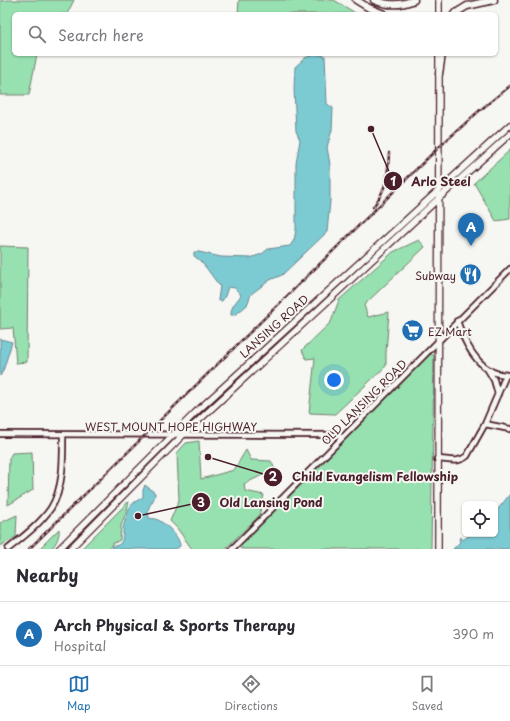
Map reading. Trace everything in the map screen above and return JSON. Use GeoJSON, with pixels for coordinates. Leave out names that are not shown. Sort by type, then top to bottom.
{"type":"FeatureCollection","features":[{"type":"Feature","properties":{"kind":"highway"},"geometry":{"type":"LineString","coordinates":[[356,0],[379,12]]}},
{"type":"Feature","properties":{"kind":"highway"},"geometry":{"type":"LineString","coordinates":[[374,0],[395,5],[414,0]]}},
{"type":"Feature","properties":{"kind":"highway"},"geometry":{"type":"LineString","coordinates":[[457,12],[467,6],[494,0]]}},
{"type":"Feature","properties":{"kind":"highway"},"geometry":{"type":"LineString","coordinates":[[439,74],[442,56]]}},
{"type":"Feature","properties":{"kind":"main road"},"geometry":{"type":"LineString","coordinates":[[439,0],[439,12]]}},
{"type":"Feature","properties":{"kind":"main road"},"geometry":{"type":"LineString","coordinates":[[438,549],[439,56]]}},
{"type":"Feature","properties":{"kind":"main road","name":"LANSING ROAD"},"geometry":{"type":"LineString","coordinates":[[58,549],[195,412],[510,125]]}},
{"type":"Feature","properties":{"kind":"main road","name":"LANSING ROAD"},"geometry":{"type":"LineString","coordinates":[[70,549],[183,435],[510,134]]}},
{"type":"Feature","properties":{"kind":"street","name":"OLD LANSING ROAD"},"geometry":{"type":"LineString","coordinates":[[232,549],[510,269]]}},
{"type":"Feature","properties":{"kind":"street"},"geometry":{"type":"LineString","coordinates":[[458,321],[466,345],[488,370],[494,380],[498,394]]}},
{"type":"Feature","properties":{"kind":"street"},"geometry":{"type":"LineString","coordinates":[[437,459],[457,461],[467,456],[485,424],[508,375],[488,370]]}},
{"type":"Feature","properties":{"kind":"street"},"geometry":{"type":"LineString","coordinates":[[485,424],[510,429]]}},
{"type":"Feature","properties":{"kind":"street","name":"WEST MOUNT HOPE HIGHWAY"},"geometry":{"type":"LineString","coordinates":[[0,434],[334,435],[342,437]]}},
{"type":"Feature","properties":{"kind":"street"},"geometry":{"type":"LineString","coordinates":[[8,549],[33,528],[52,507],[60,482],[63,435]]}},
{"type":"Feature","properties":{"kind":"green space"},"geometry":{"type":"Polygon","coordinates":[[[74,0],[68,12],[12,12],[12,56],[37,56],[29,95],[0,95],[0,1],[74,0]]]}},
{"type":"Feature","properties":{"kind":"green space"},"geometry":{"type":"Polygon","coordinates":[[[239,0],[334,0],[354,12],[238,12],[239,0]]]}},
{"type":"Feature","properties":{"kind":"green space"},"geometry":{"type":"Polygon","coordinates":[[[510,150],[510,219],[496,221],[474,183],[510,150]]]}},
{"type":"Feature","properties":{"kind":"green space"},"geometry":{"type":"Polygon","coordinates":[[[419,240],[425,247],[364,305],[368,317],[389,312],[386,366],[335,414],[309,413],[315,358],[306,359],[302,350],[331,322],[339,300],[393,252],[419,240]]]}},
{"type":"Feature","properties":{"kind":"green space"},"geometry":{"type":"Polygon","coordinates":[[[0,246],[28,247],[27,362],[16,363],[13,328],[0,329],[0,246]]]}},
{"type":"Feature","properties":{"kind":"green space"},"geometry":{"type":"Polygon","coordinates":[[[429,354],[434,356],[431,549],[241,549],[241,544],[429,354]]]}},
{"type":"Feature","properties":{"kind":"green space"},"geometry":{"type":"Polygon","coordinates":[[[199,441],[201,479],[234,470],[246,450],[251,460],[271,461],[275,469],[244,484],[245,491],[264,495],[259,516],[225,549],[192,549],[170,521],[179,500],[177,453],[186,443],[199,441]]]}},
{"type":"Feature","properties":{"kind":"green space"},"geometry":{"type":"Polygon","coordinates":[[[32,452],[33,490],[8,505],[9,459],[12,453],[32,452]]]}},
{"type":"Feature","properties":{"kind":"green space"},"geometry":{"type":"Polygon","coordinates":[[[129,501],[121,526],[120,540],[112,544],[108,549],[81,549],[129,501]]]}},
{"type":"Feature","properties":{"kind":"green space"},"geometry":{"type":"Polygon","coordinates":[[[17,515],[16,537],[0,546],[0,523],[17,515]]]}},
{"type":"Feature","properties":{"kind":"green space"},"geometry":{"type":"Polygon","coordinates":[[[59,529],[57,540],[51,549],[39,549],[59,529]]]}},
{"type":"Feature","properties":{"kind":"water"},"geometry":{"type":"Polygon","coordinates":[[[310,56],[325,56],[327,104],[333,108],[332,130],[327,147],[330,165],[330,201],[327,232],[282,275],[270,280],[251,294],[247,305],[234,315],[231,315],[233,306],[241,295],[235,288],[228,287],[222,301],[218,300],[220,286],[205,266],[194,256],[194,252],[221,257],[250,258],[262,254],[268,249],[290,246],[294,240],[296,230],[296,164],[300,140],[296,131],[294,89],[295,67],[305,58],[310,56]]]}},
{"type":"Feature","properties":{"kind":"water"},"geometry":{"type":"Polygon","coordinates":[[[0,339],[12,342],[0,376],[0,339]]]}},
{"type":"Feature","properties":{"kind":"water"},"geometry":{"type":"Polygon","coordinates":[[[145,485],[155,493],[154,500],[148,510],[149,518],[157,519],[168,528],[178,539],[180,546],[176,549],[112,549],[111,546],[121,543],[123,527],[130,507],[134,502],[143,497],[145,485]]]}},
{"type":"Feature","properties":{"kind":"water"},"geometry":{"type":"Polygon","coordinates":[[[510,494],[510,549],[453,549],[460,542],[459,539],[461,537],[463,540],[467,537],[498,537],[498,509],[510,494]]]}},
{"type":"Feature","properties":{"kind":"railway"},"geometry":{"type":"LineString","coordinates":[[29,549],[438,148],[479,111],[510,86]]}},
{"type":"Feature","properties":{"kind":"railway"},"geometry":{"type":"LineString","coordinates":[[373,207],[378,200],[386,182],[389,153]]}},
{"type":"Feature","properties":{"kind":"place","name":"Arlo Steel"},"geometry":{"type":"Point","coordinates":[371,129]}},
{"type":"Feature","properties":{"kind":"place","name":"Arch Physical & Sports Therapy"},"geometry":{"type":"Point","coordinates":[471,246]}},
{"type":"Feature","properties":{"kind":"place","name":"Subway"},"geometry":{"type":"Point","coordinates":[471,275]}},
{"type":"Feature","properties":{"kind":"place","name":"EZ Mart"},"geometry":{"type":"Point","coordinates":[413,331]}},
{"type":"Feature","properties":{"kind":"place","name":"Child Evangelism Fellowship"},"geometry":{"type":"Point","coordinates":[208,457]}},
{"type":"Feature","properties":{"kind":"place","name":"Old Lansing Pond"},"geometry":{"type":"Point","coordinates":[138,516]}}]}
